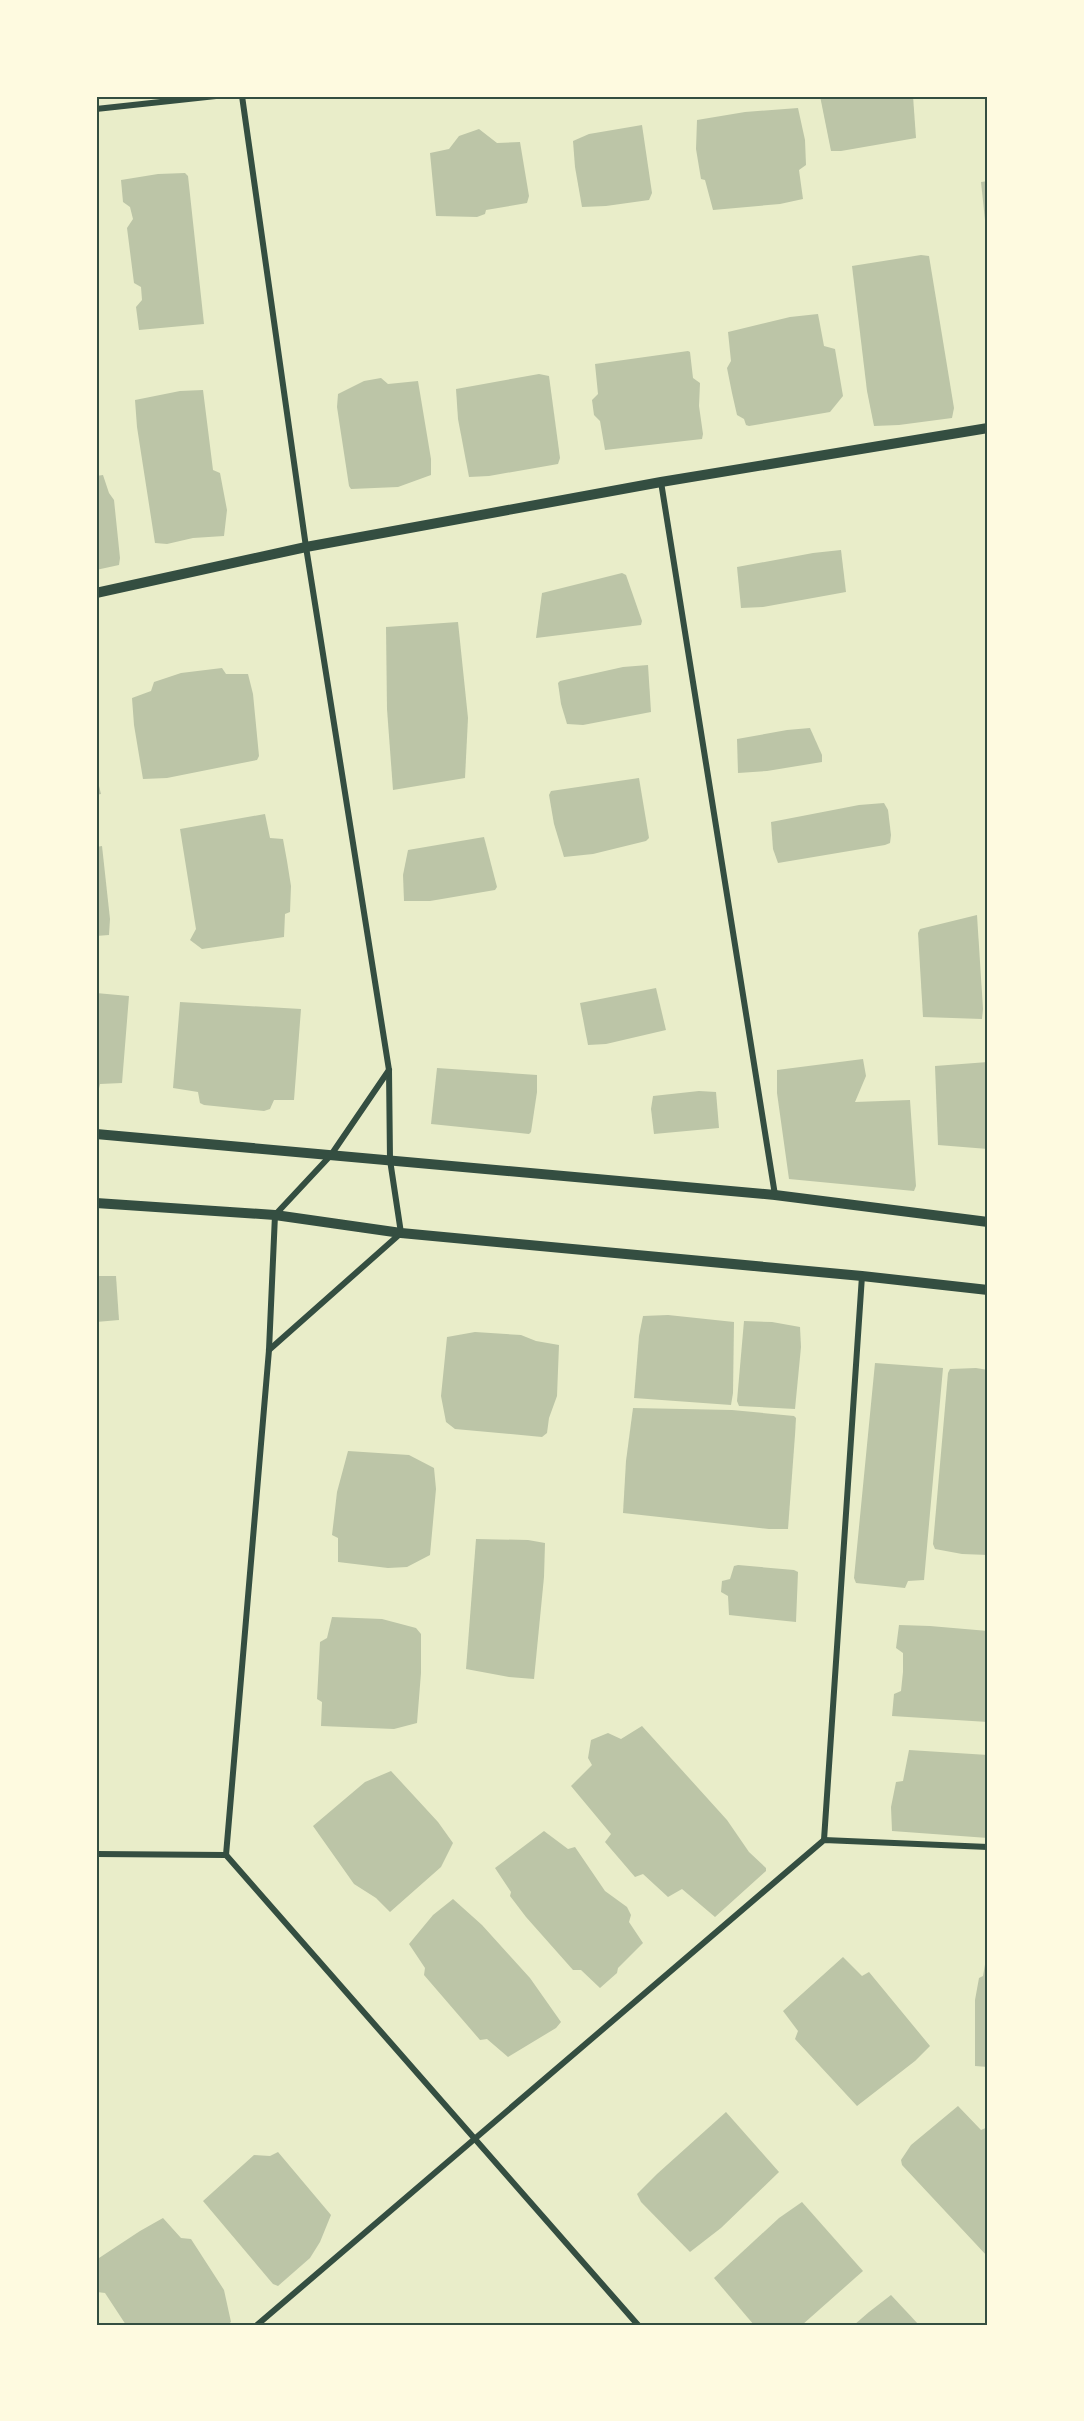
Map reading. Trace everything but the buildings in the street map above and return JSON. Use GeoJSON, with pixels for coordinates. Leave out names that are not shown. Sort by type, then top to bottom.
{"type":"FeatureCollection","features":[{"type":"Feature","properties":{"kind":"street"},"geometry":{"type":"LineString","coordinates":[[96,109],[167,99],[216,96]]}},
{"type":"Feature","properties":{"kind":"street"},"geometry":{"type":"LineString","coordinates":[[242,96],[306,546],[389,1070],[390,1160],[400,1233]]}},
{"type":"Feature","properties":{"kind":"street"},"geometry":{"type":"LineString","coordinates":[[96,593],[306,546],[661,482],[988,428]]}},
{"type":"Feature","properties":{"kind":"street"},"geometry":{"type":"LineString","coordinates":[[661,482],[775,1195]]}},
{"type":"Feature","properties":{"kind":"street"},"geometry":{"type":"LineString","coordinates":[[389,1070],[331,1155],[275,1215],[269,1350],[226,1855],[638,2325]]}},
{"type":"Feature","properties":{"kind":"street"},"geometry":{"type":"LineString","coordinates":[[96,1134],[775,1195],[988,1222]]}},
{"type":"Feature","properties":{"kind":"street"},"geometry":{"type":"LineString","coordinates":[[96,1203],[275,1215],[400,1233],[988,1290]]}},
{"type":"Feature","properties":{"kind":"street"},"geometry":{"type":"LineString","coordinates":[[269,1350],[400,1233]]}},
{"type":"Feature","properties":{"kind":"street"},"geometry":{"type":"LineString","coordinates":[[824,1840],[862,1276]]}},
{"type":"Feature","properties":{"kind":"street"},"geometry":{"type":"LineString","coordinates":[[256,2325],[824,1840],[988,1847]]}},
{"type":"Feature","properties":{"kind":"street"},"geometry":{"type":"LineString","coordinates":[[96,1854],[226,1855]]}}]}
